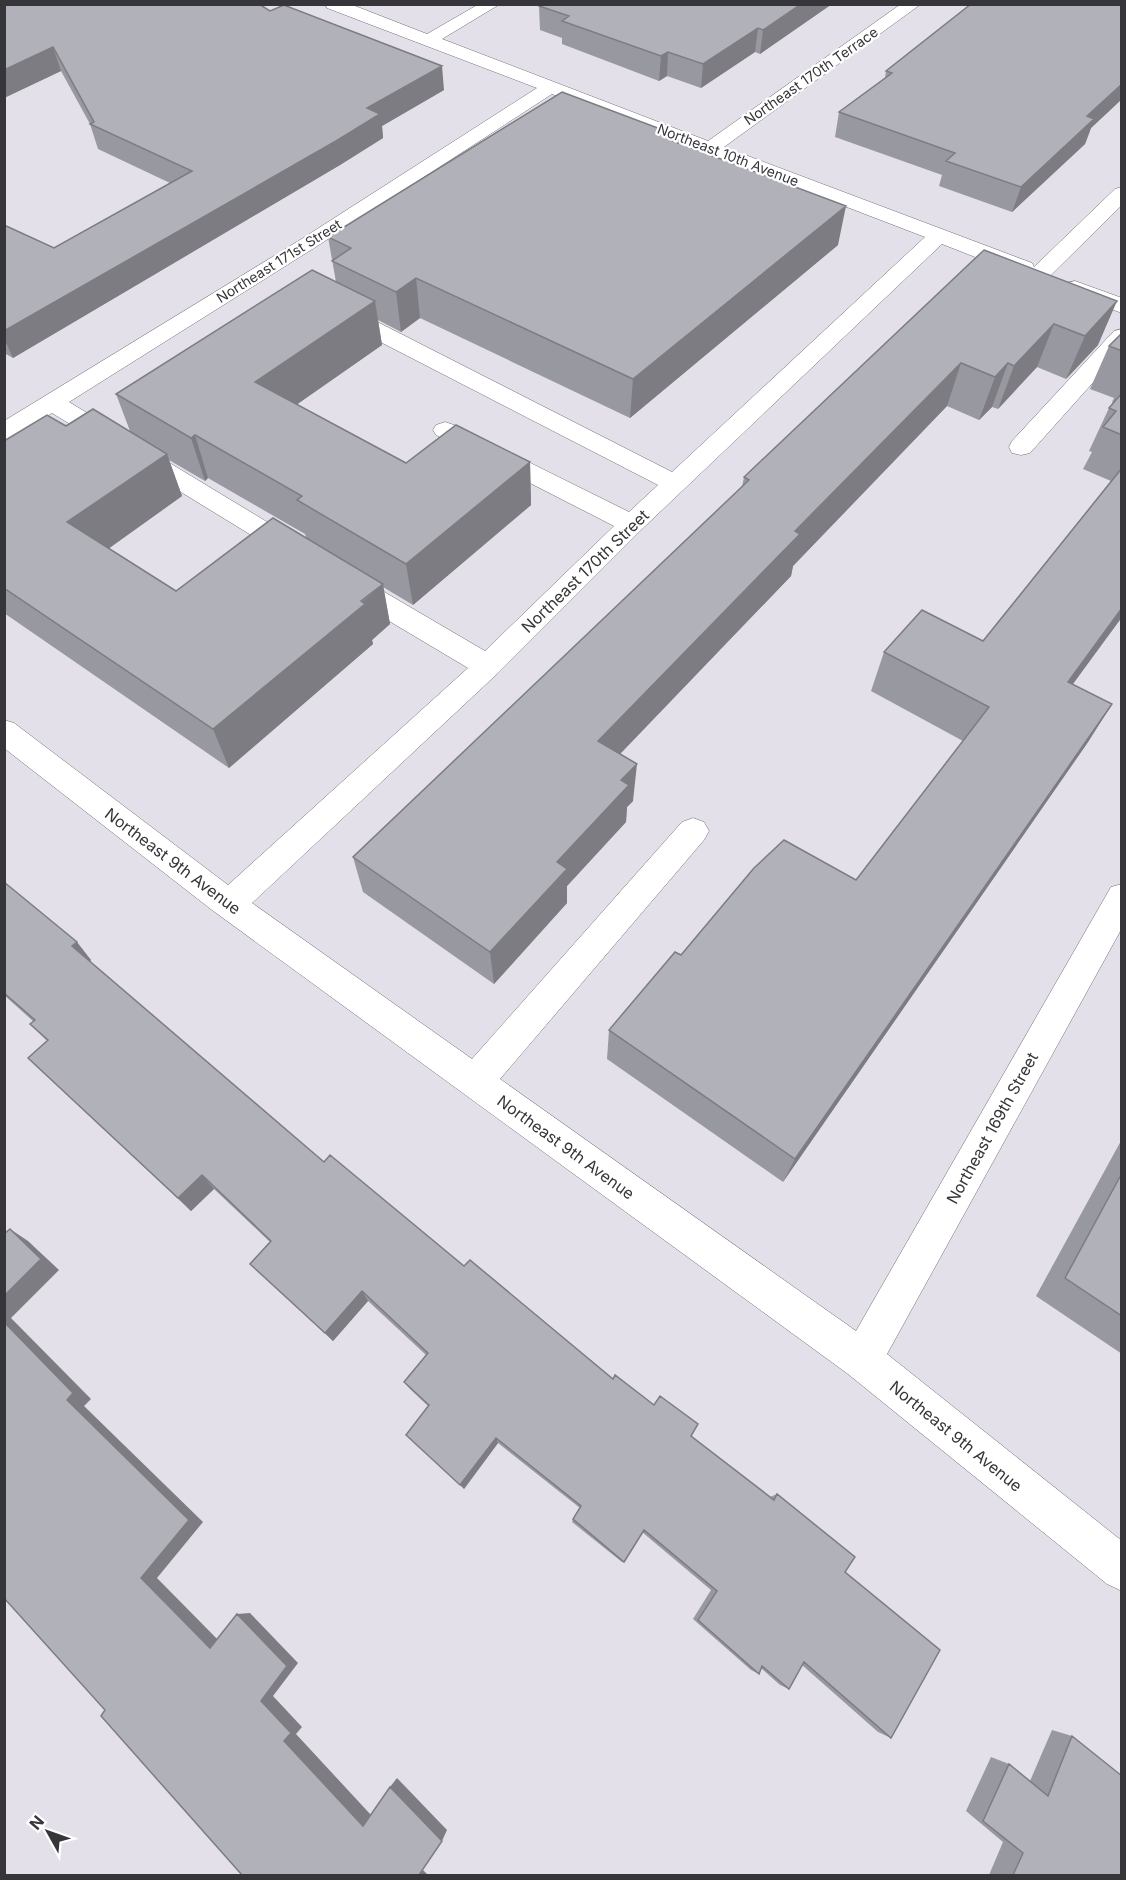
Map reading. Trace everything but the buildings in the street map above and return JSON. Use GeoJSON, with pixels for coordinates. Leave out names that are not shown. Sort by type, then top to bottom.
{"type":"FeatureCollection","features":[{"type":"Feature","properties":{"kind":"street","name":"Northeast 10th Avenue"},"geometry":{"type":"LineString","coordinates":[[333,4],[1122,306]]}},
{"type":"Feature","properties":{"kind":"street"},"geometry":{"type":"LineString","coordinates":[[428,40],[492,4]]}},
{"type":"Feature","properties":{"kind":"street","name":"Northeast 170th Terrace"},"geometry":{"type":"LineString","coordinates":[[710,148],[913,4]]}},
{"type":"Feature","properties":{"kind":"street","name":"Northeast 171st Street"},"geometry":{"type":"LineString","coordinates":[[4,432],[262,272],[551,87]]}},
{"type":"Feature","properties":{"kind":"street"},"geometry":{"type":"LineString","coordinates":[[1039,274],[1122,193]]}},
{"type":"Feature","properties":{"kind":"street","name":"Northeast 170th Street"},"geometry":{"type":"LineString","coordinates":[[229,904],[488,666],[632,524],[938,236]]}},
{"type":"Feature","properties":{"kind":"street"},"geometry":{"type":"LineString","coordinates":[[262,272],[283,283]]}},
{"type":"Feature","properties":{"kind":"street"},"geometry":{"type":"LineString","coordinates":[[215,300],[243,314]]}},
{"type":"Feature","properties":{"kind":"street"},"geometry":{"type":"LineString","coordinates":[[326,304],[675,484]]}},
{"type":"Feature","properties":{"kind":"street"},"geometry":{"type":"LineString","coordinates":[[1021,447],[1122,336]]}},
{"type":"Feature","properties":{"kind":"street"},"geometry":{"type":"LineString","coordinates":[[52,402],[106,423],[324,568],[488,666]]}},
{"type":"Feature","properties":{"kind":"street"},"geometry":{"type":"LineString","coordinates":[[445,430],[632,524]]}},
{"type":"Feature","properties":{"kind":"street","name":"Northeast 9th Avenue"},"geometry":{"type":"LineString","coordinates":[[4,731],[229,904],[862,1360],[1122,1569]]}},
{"type":"Feature","properties":{"kind":"street"},"geometry":{"type":"LineString","coordinates":[[475,1081],[693,831]]}},
{"type":"Feature","properties":{"kind":"street","name":"Northeast 169th Street"},"geometry":{"type":"LineString","coordinates":[[862,1360],[1122,897]]}}]}
